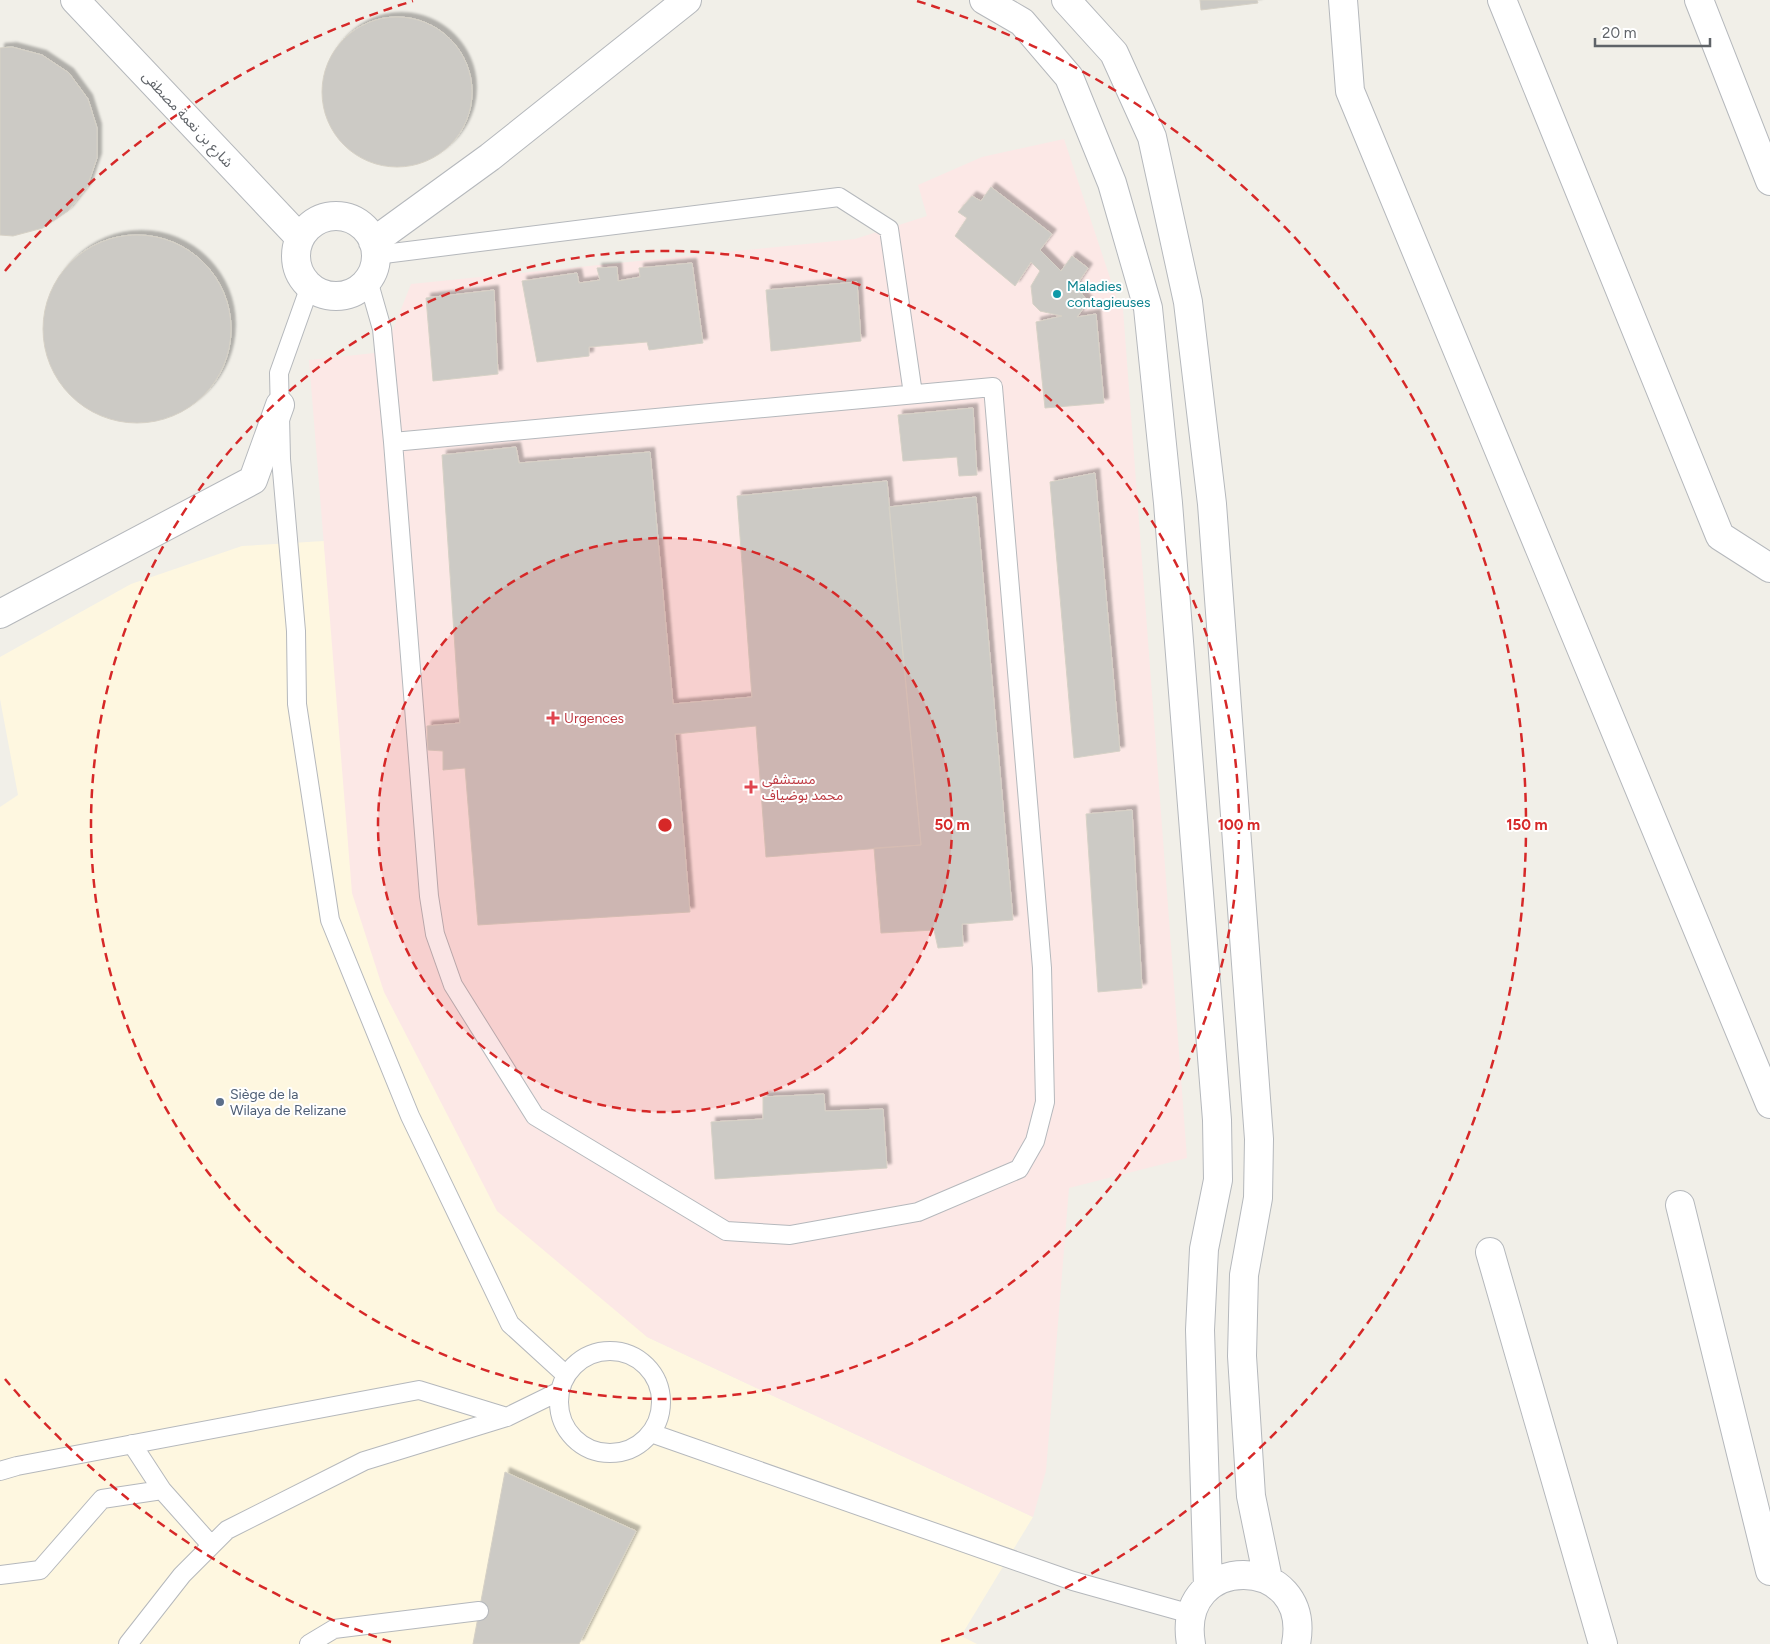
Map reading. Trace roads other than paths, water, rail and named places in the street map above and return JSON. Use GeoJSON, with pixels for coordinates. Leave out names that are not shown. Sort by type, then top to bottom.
{"type":"FeatureCollection","features":[{"type":"Feature","properties":{"kind":"street","name":"شارع بن نعمة مصطفى"},"geometry":{"type":"LineString","coordinates":[[75,0],[300,238]]}},
{"type":"Feature","properties":{"kind":"street"},"geometry":{"type":"LineString","coordinates":[[984,0],[1022,22],[1069,77],[1112,183],[1148,308],[1168,503],[1217,1120],[1218,1180],[1204,1249],[1200,1330],[1208,1587]]}},
{"type":"Feature","properties":{"kind":"street"},"geometry":{"type":"LineString","coordinates":[[1066,0],[1114,53],[1152,137],[1188,302],[1212,504],[1259,1139],[1258,1198],[1244,1276],[1242,1356],[1251,1496],[1268,1579]]}},
{"type":"Feature","properties":{"kind":"street"},"geometry":{"type":"LineString","coordinates":[[1343,0],[1350,91],[1770,1104]]}},
{"type":"Feature","properties":{"kind":"street"},"geometry":{"type":"LineString","coordinates":[[1502,0],[1720,536],[1770,568]]}},
{"type":"Feature","properties":{"kind":"street"},"geometry":{"type":"LineString","coordinates":[[1699,0],[1770,181]]}},
{"type":"Feature","properties":{"kind":"street"},"geometry":{"type":"LineString","coordinates":[[372,259],[367,230],[357,222],[338,216],[319,220],[308,227],[300,238],[296,250],[296,264],[301,276],[310,286],[321,293],[333,296],[347,295],[359,289],[372,259],[490,157],[592,78],[678,5]]}},
{"type":"Feature","properties":{"kind":"street"},"geometry":{"type":"LineString","coordinates":[[0,614],[253,480],[280,406]]}},
{"type":"Feature","properties":{"kind":"street"},"geometry":{"type":"LineString","coordinates":[[1680,1205],[1770,1571]]}},
{"type":"Feature","properties":{"kind":"street"},"geometry":{"type":"LineString","coordinates":[[1490,1252],[1603,1644]]}},
{"type":"Feature","properties":{"kind":"street"},"geometry":{"type":"LineString","coordinates":[[1191,1644],[1189,1630],[1191,1614],[1198,1599],[1208,1587],[1222,1578],[1237,1574],[1253,1574],[1268,1579],[1284,1591],[1294,1606],[1298,1624],[1296,1644]]}},
{"type":"Feature","properties":{"kind":"lane"},"geometry":{"type":"LineString","coordinates":[[393,442],[913,394],[994,386],[1042,968],[1045,1102],[1035,1141],[1019,1170],[918,1212],[790,1235],[726,1231],[535,1116],[453,985],[435,934],[429,896],[393,442],[382,329],[372,259],[839,197],[889,229],[913,394]]}},
{"type":"Feature","properties":{"kind":"lane"},"geometry":{"type":"LineString","coordinates":[[310,286],[279,372],[281,459],[296,631],[297,704],[330,920],[410,1116],[510,1324],[563,1383]]}},
{"type":"Feature","properties":{"kind":"lane"},"geometry":{"type":"LineString","coordinates":[[607,1351],[624,1352],[639,1359],[650,1370],[658,1385],[662,1401],[659,1417],[651,1433],[639,1445],[623,1452],[605,1453],[588,1449],[574,1439],[564,1425],[559,1408],[563,1383],[577,1362],[591,1354],[607,1351]]}},
{"type":"Feature","properties":{"kind":"lane"},"geometry":{"type":"LineString","coordinates":[[128,1644],[182,1575],[227,1530],[364,1461],[507,1417],[563,1383]]}},
{"type":"Feature","properties":{"kind":"lane"},"geometry":{"type":"LineString","coordinates":[[0,1471],[419,1390],[507,1417]]}},
{"type":"Feature","properties":{"kind":"lane"},"geometry":{"type":"LineString","coordinates":[[651,1433],[1073,1581],[1191,1614]]}},
{"type":"Feature","properties":{"kind":"lane"},"geometry":{"type":"LineString","coordinates":[[132,1444],[162,1490],[211,1546]]}},
{"type":"Feature","properties":{"kind":"lane"},"geometry":{"type":"LineString","coordinates":[[0,1575],[40,1570],[102,1499],[162,1490]]}},
{"type":"Feature","properties":{"kind":"lane"},"geometry":{"type":"LineString","coordinates":[[309,1644],[334,1629],[479,1611]]}},
{"type":"Feature","properties":{"kind":"place","name":"Maladies contagieuses"},"geometry":{"type":"Point","coordinates":[1057,294]}},
{"type":"Feature","properties":{"kind":"place","name":"Urgences"},"geometry":{"type":"Point","coordinates":[553,718]}},
{"type":"Feature","properties":{"kind":"place","name":"مستشفى محمد بوضياف"},"geometry":{"type":"Point","coordinates":[751,787]}},
{"type":"Feature","properties":{"kind":"place","name":"Siège de la Wilaya de Relizane"},"geometry":{"type":"Point","coordinates":[220,1102]}}]}
